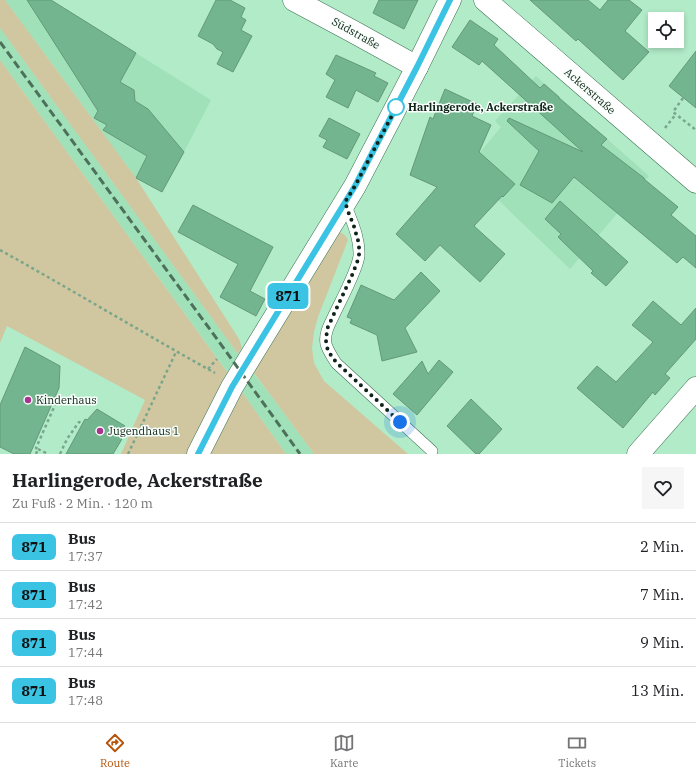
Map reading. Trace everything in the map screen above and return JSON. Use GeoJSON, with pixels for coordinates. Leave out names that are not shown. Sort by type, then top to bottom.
{"type":"FeatureCollection","features":[{"type":"Feature","properties":{"kind":"street","name":"Südstraße"},"geometry":{"type":"LineString","coordinates":[[294,0],[417,67]]}},
{"type":"Feature","properties":{"kind":"street"},"geometry":{"type":"LineString","coordinates":[[198,454],[232,387],[355,186],[450,0]]}},
{"type":"Feature","properties":{"kind":"street","name":"Ackerstraße"},"geometry":{"type":"LineString","coordinates":[[485,0],[696,182]]}},
{"type":"Feature","properties":{"kind":"street"},"geometry":{"type":"LineString","coordinates":[[638,454],[696,388]]}},
{"type":"Feature","properties":{"kind":"lane"},"geometry":{"type":"LineString","coordinates":[[345,202],[359,244],[359,257],[327,329],[326,342],[328,351],[336,362],[432,451]]}},
{"type":"Feature","properties":{"kind":"path"},"geometry":{"type":"LineString","coordinates":[[684,98],[673,112],[696,130]]}},
{"type":"Feature","properties":{"kind":"path"},"geometry":{"type":"LineString","coordinates":[[0,250],[176,352],[217,374]]}},
{"type":"Feature","properties":{"kind":"path"},"geometry":{"type":"LineString","coordinates":[[128,454],[176,352]]}},
{"type":"Feature","properties":{"kind":"path"},"geometry":{"type":"LineString","coordinates":[[208,369],[217,359]]}},
{"type":"Feature","properties":{"kind":"path"},"geometry":{"type":"LineString","coordinates":[[36,454],[38,449],[36,448],[59,396],[56,395]]}},
{"type":"Feature","properties":{"kind":"path"},"geometry":{"type":"LineString","coordinates":[[60,454],[67,439],[79,422],[82,424]]}},
{"type":"Feature","properties":{"kind":"path"},"geometry":{"type":"LineString","coordinates":[[38,449],[48,454]]}},
{"type":"Feature","properties":{"kind":"shaded area"},"geometry":{"type":"Polygon","coordinates":[[[0,0],[5,0],[136,178],[239,339],[242,348],[238,354],[0,28],[0,0]]]}},
{"type":"Feature","properties":{"kind":"shaded area"},"geometry":{"type":"Polygon","coordinates":[[[5,0],[51,0],[211,100],[184,152],[158,136],[136,178],[5,0]]]}},
{"type":"Feature","properties":{"kind":"shaded area"},"geometry":{"type":"Polygon","coordinates":[[[0,28],[238,354],[314,454],[286,454],[0,60],[0,28]]]}},
{"type":"Feature","properties":{"kind":"shaded area"},"geometry":{"type":"Polygon","coordinates":[[[0,60],[230,376],[187,454],[121,454],[145,400],[7,326],[0,343],[0,60]]]}},
{"type":"Feature","properties":{"kind":"shaded area"},"geometry":{"type":"Polygon","coordinates":[[[536,76],[649,176],[570,269],[466,169],[501,127],[495,121],[536,76]]]}},
{"type":"Feature","properties":{"kind":"shaded area"},"geometry":{"type":"Polygon","coordinates":[[[337,231],[344,234],[348,240],[318,317],[312,348],[314,363],[324,381],[408,454],[314,454],[253,372],[337,231]]]}},
{"type":"Feature","properties":{"kind":"shaded area"},"geometry":{"type":"Polygon","coordinates":[[[242,392],[286,454],[209,454],[242,392]]]}},
{"type":"Feature","properties":{"kind":"building"},"geometry":{"type":"Polygon","coordinates":[[[27,0],[51,0],[136,53],[120,82],[134,90],[135,101],[148,109],[184,152],[162,192],[136,178],[147,156],[103,130],[107,125],[94,118],[98,111],[27,0]]]}},
{"type":"Feature","properties":{"kind":"building"},"geometry":{"type":"Polygon","coordinates":[[[216,0],[230,0],[245,8],[241,17],[246,20],[241,30],[252,36],[233,72],[217,64],[223,52],[217,49],[213,44],[198,36],[216,0]]]}},
{"type":"Feature","properties":{"kind":"building"},"geometry":{"type":"Polygon","coordinates":[[[379,0],[418,0],[404,29],[373,13],[379,0]]]}},
{"type":"Feature","properties":{"kind":"building"},"geometry":{"type":"Polygon","coordinates":[[[530,0],[588,0],[600,10],[608,0],[629,0],[642,10],[625,31],[649,52],[623,80],[578,39],[576,41],[530,0]]]}},
{"type":"Feature","properties":{"kind":"building"},"geometry":{"type":"Polygon","coordinates":[[[470,20],[498,39],[494,45],[540,88],[544,84],[607,139],[601,145],[644,178],[678,207],[671,215],[696,236],[696,268],[683,257],[677,263],[574,177],[552,203],[520,185],[539,151],[507,121],[509,118],[583,152],[482,61],[479,65],[452,47],[470,20]]]}},
{"type":"Feature","properties":{"kind":"building"},"geometry":{"type":"Polygon","coordinates":[[[696,51],[696,108],[669,86],[696,51]]]}},
{"type":"Feature","properties":{"kind":"building"},"geometry":{"type":"Polygon","coordinates":[[[336,55],[376,73],[374,76],[388,83],[378,102],[356,90],[348,108],[326,97],[335,80],[326,74],[336,55]]]}},
{"type":"Feature","properties":{"kind":"building"},"geometry":{"type":"Polygon","coordinates":[[[445,89],[477,104],[472,116],[491,125],[479,152],[515,184],[474,226],[505,254],[480,282],[440,245],[425,261],[396,234],[437,187],[410,175],[430,117],[433,119],[445,89]]]}},
{"type":"Feature","properties":{"kind":"building"},"geometry":{"type":"Polygon","coordinates":[[[329,118],[360,134],[347,159],[323,147],[327,140],[319,136],[329,118]]]}},
{"type":"Feature","properties":{"kind":"building"},"geometry":{"type":"Polygon","coordinates":[[[560,201],[628,262],[606,286],[591,273],[593,271],[558,237],[561,234],[545,219],[560,201]]]}},
{"type":"Feature","properties":{"kind":"building"},"geometry":{"type":"Polygon","coordinates":[[[193,205],[273,247],[250,291],[265,299],[256,316],[220,297],[238,264],[178,232],[193,205]]]}},
{"type":"Feature","properties":{"kind":"building"},"geometry":{"type":"Polygon","coordinates":[[[421,272],[440,291],[405,328],[417,352],[382,361],[377,335],[350,323],[352,319],[347,317],[361,285],[394,300],[421,272]]]}},
{"type":"Feature","properties":{"kind":"building"},"geometry":{"type":"Polygon","coordinates":[[[653,301],[681,325],[696,308],[696,339],[665,374],[670,378],[655,395],[653,392],[623,428],[577,388],[597,366],[616,382],[653,342],[632,325],[653,301]]]}},
{"type":"Feature","properties":{"kind":"building","name":"Kinderhaus"},"geometry":{"type":"Polygon","coordinates":[[[25,347],[60,366],[59,388],[30,454],[14,454],[0,447],[0,405],[25,347]]]}},
{"type":"Feature","properties":{"kind":"building"},"geometry":{"type":"Polygon","coordinates":[[[439,360],[453,372],[417,415],[393,394],[422,361],[428,374],[439,360]]]}},
{"type":"Feature","properties":{"kind":"building"},"geometry":{"type":"Polygon","coordinates":[[[471,399],[502,429],[479,454],[476,454],[447,426],[471,399]]]}},
{"type":"Feature","properties":{"kind":"building","name":"Jugendhaus 1"},"geometry":{"type":"Polygon","coordinates":[[[97,409],[125,426],[120,437],[122,439],[113,454],[66,454],[85,419],[87,420],[97,409]]]}},
{"type":"Feature","properties":{"kind":"railway"},"geometry":{"type":"LineString","coordinates":[[0,42],[300,454]]}},
{"type":"Feature","properties":{"kind":"bus line","name":"871"},"geometry":{"type":"LineString","coordinates":[[198,454],[232,387],[355,186],[450,0]]}},
{"type":"Feature","properties":{"kind":"place","name":"Harlingerode, Ackerstraße"},"geometry":{"type":"Point","coordinates":[396,107]}},
{"type":"Feature","properties":{"kind":"place","name":"Kinderhaus"},"geometry":{"type":"Point","coordinates":[28,400]}},
{"type":"Feature","properties":{"kind":"place","name":"Jugendhaus 1"},"geometry":{"type":"Point","coordinates":[100,431]}},
{"type":"Feature","properties":{"kind":"route"},"geometry":{"type":"LineString","coordinates":[[396,107],[397,106],[345,202],[359,244],[359,257],[327,329],[326,342],[328,351],[336,362],[400,422]]}}]}
